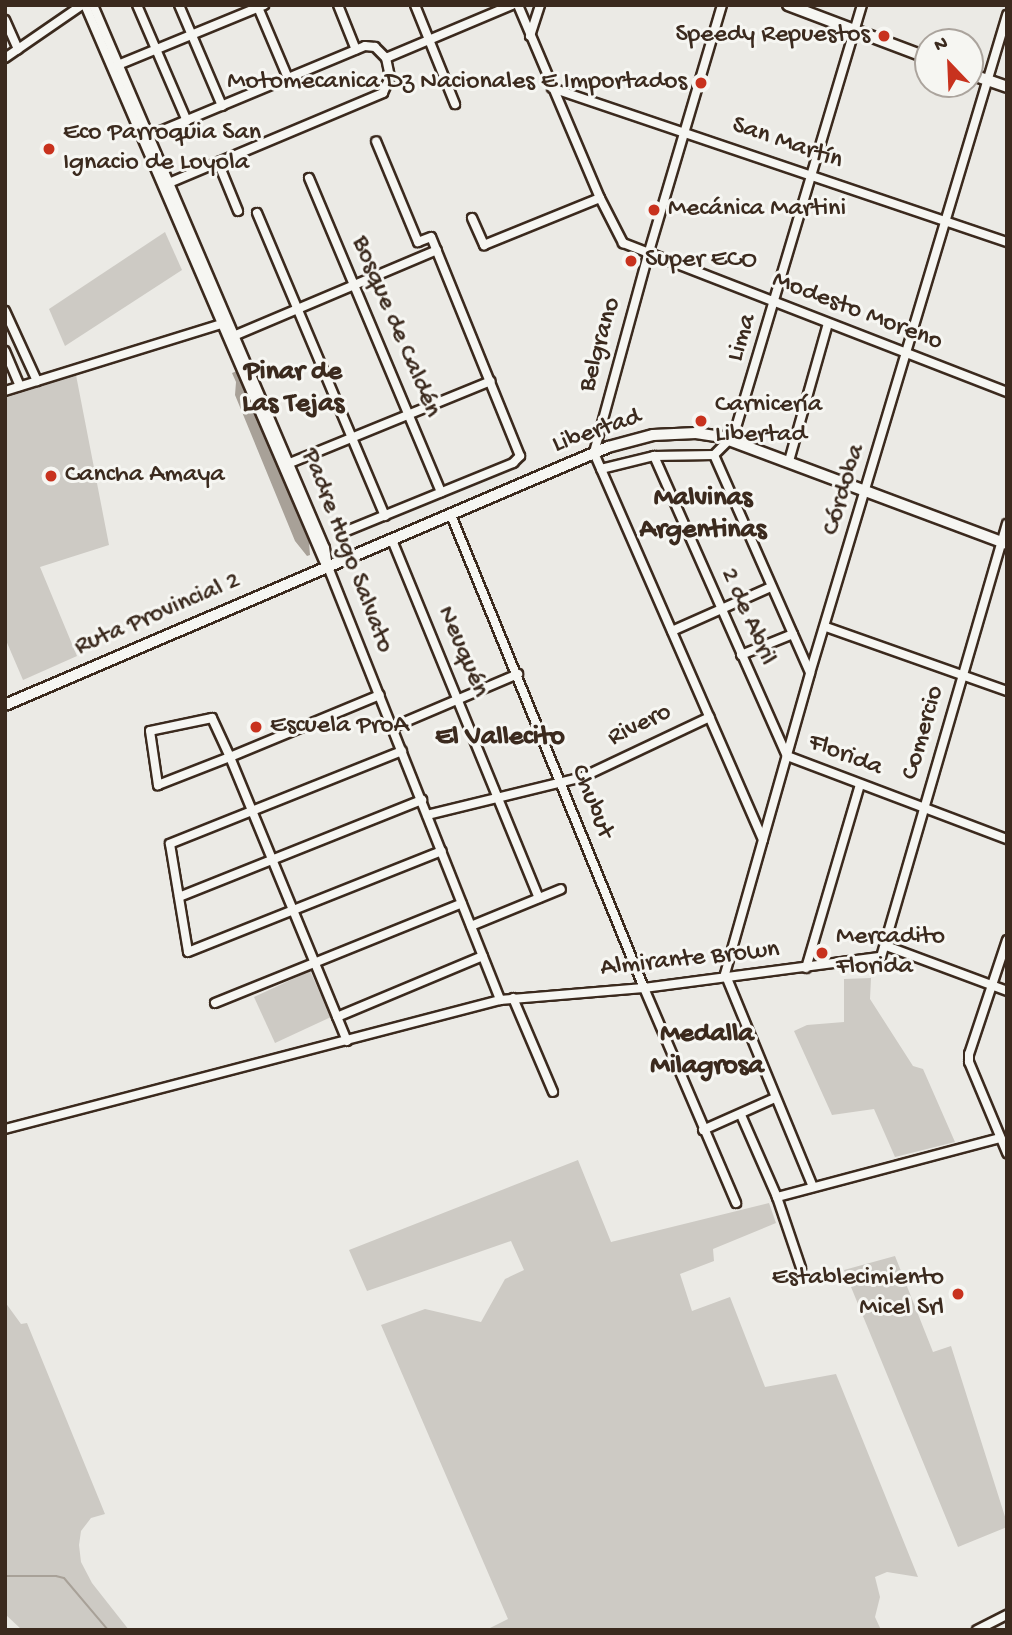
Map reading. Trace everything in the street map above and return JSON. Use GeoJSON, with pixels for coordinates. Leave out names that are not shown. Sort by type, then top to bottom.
{"type":"FeatureCollection","features":[{"type":"Feature","properties":{"kind":"main road"},"geometry":{"type":"LineString","coordinates":[[788,5],[914,53]]}},
{"type":"Feature","properties":{"kind":"main road"},"geometry":{"type":"LineString","coordinates":[[984,79],[1007,87]]}},
{"type":"Feature","properties":{"kind":"main road","name":"Libertad"},"geometry":{"type":"LineString","coordinates":[[328,567],[594,453],[641,437],[666,433],[695,433],[731,441],[1004,543]]}},
{"type":"Feature","properties":{"kind":"main road","name":"Ruta Provincial 2"},"geometry":{"type":"LineString","coordinates":[[5,705],[328,567]]}},
{"type":"Feature","properties":{"kind":"street"},"geometry":{"type":"LineString","coordinates":[[6,56],[83,5]]}},
{"type":"Feature","properties":{"kind":"street","name":"Padre Hugo Salvato"},"geometry":{"type":"LineString","coordinates":[[83,5],[145,138]]}},
{"type":"Feature","properties":{"kind":"street","name":"Padre Hugo Salvato"},"geometry":{"type":"LineString","coordinates":[[93,5],[164,185],[325,548],[328,567]]}},
{"type":"Feature","properties":{"kind":"street"},"geometry":{"type":"LineString","coordinates":[[137,5],[187,121]]}},
{"type":"Feature","properties":{"kind":"street"},"geometry":{"type":"LineString","coordinates":[[179,5],[222,106]]}},
{"type":"Feature","properties":{"kind":"street"},"geometry":{"type":"LineString","coordinates":[[338,5],[356,50]]}},
{"type":"Feature","properties":{"kind":"street"},"geometry":{"type":"LineString","coordinates":[[415,5],[455,104]]}},
{"type":"Feature","properties":{"kind":"street"},"geometry":{"type":"LineString","coordinates":[[386,58],[513,5]]}},
{"type":"Feature","properties":{"kind":"street","name":"Modesto Moreno"},"geometry":{"type":"LineString","coordinates":[[518,5],[600,198],[623,243],[648,255],[1007,392]]}},
{"type":"Feature","properties":{"kind":"street"},"geometry":{"type":"LineString","coordinates":[[530,36],[540,5]]}},
{"type":"Feature","properties":{"kind":"street","name":"Belgrano"},"geometry":{"type":"LineString","coordinates":[[594,453],[648,255],[722,5]]}},
{"type":"Feature","properties":{"kind":"street","name":"Lima"},"geometry":{"type":"LineString","coordinates":[[731,441],[775,303],[862,5]]}},
{"type":"Feature","properties":{"kind":"street"},"geometry":{"type":"LineString","coordinates":[[117,65],[260,6],[288,78]]}},
{"type":"Feature","properties":{"kind":"street","name":"Córdoba"},"geometry":{"type":"LineString","coordinates":[[726,979],[810,673],[867,492],[1007,15]]}},
{"type":"Feature","properties":{"kind":"street"},"geometry":{"type":"LineString","coordinates":[[5,20],[18,50]]}},
{"type":"Feature","properties":{"kind":"street"},"geometry":{"type":"LineString","coordinates":[[145,138],[365,46],[375,47],[386,58],[390,77],[383,93],[164,185]]}},
{"type":"Feature","properties":{"kind":"street","name":"San Martín"},"geometry":{"type":"LineString","coordinates":[[552,88],[1007,242]]}},
{"type":"Feature","properties":{"kind":"street"},"geometry":{"type":"LineString","coordinates":[[376,141],[418,242],[420,256]]}},
{"type":"Feature","properties":{"kind":"street"},"geometry":{"type":"LineString","coordinates":[[218,162],[238,211]]}},
{"type":"Feature","properties":{"kind":"street","name":"Bosque de Caldén"},"geometry":{"type":"LineString","coordinates":[[309,178],[441,492]]}},
{"type":"Feature","properties":{"kind":"street"},"geometry":{"type":"LineString","coordinates":[[472,218],[484,245],[600,198]]}},
{"type":"Feature","properties":{"kind":"street"},"geometry":{"type":"LineString","coordinates":[[257,213],[385,516]]}},
{"type":"Feature","properties":{"kind":"street"},"geometry":{"type":"LineString","coordinates":[[344,532],[513,463],[520,456],[431,237],[418,242]]}},
{"type":"Feature","properties":{"kind":"street"},"geometry":{"type":"LineString","coordinates":[[236,335],[437,250]]}},
{"type":"Feature","properties":{"kind":"street"},"geometry":{"type":"LineString","coordinates":[[6,311],[37,381]]}},
{"type":"Feature","properties":{"kind":"street"},"geometry":{"type":"LineString","coordinates":[[5,391],[223,323]]}},
{"type":"Feature","properties":{"kind":"street","name":"Padre Hugo Salvato"},"geometry":{"type":"LineString","coordinates":[[223,323],[236,335],[318,551],[328,567],[393,727],[500,1000]]}},
{"type":"Feature","properties":{"kind":"street"},"geometry":{"type":"LineString","coordinates":[[789,461],[828,323]]}},
{"type":"Feature","properties":{"kind":"street"},"geometry":{"type":"LineString","coordinates":[[5,351],[20,386]]}},
{"type":"Feature","properties":{"kind":"street"},"geometry":{"type":"LineString","coordinates":[[286,464],[491,380]]}},
{"type":"Feature","properties":{"kind":"street"},"geometry":{"type":"LineString","coordinates":[[601,469],[654,456],[714,455],[731,441]]}},
{"type":"Feature","properties":{"kind":"street"},"geometry":{"type":"LineString","coordinates":[[594,453],[762,840]]}},
{"type":"Feature","properties":{"kind":"street"},"geometry":{"type":"LineString","coordinates":[[714,455],[810,673]]}},
{"type":"Feature","properties":{"kind":"street","name":"2 de Abril"},"geometry":{"type":"LineString","coordinates":[[654,456],[787,756]]}},
{"type":"Feature","properties":{"kind":"street","name":"Chubut"},"geometry":{"type":"LineString","coordinates":[[451,515],[644,988],[736,1203]]}},
{"type":"Feature","properties":{"kind":"street","name":"Comercio"},"geometry":{"type":"LineString","coordinates":[[885,950],[963,675],[1004,543],[1007,524]]}},
{"type":"Feature","properties":{"kind":"street","name":"Neuquén"},"geometry":{"type":"LineString","coordinates":[[391,540],[501,798],[540,898]]}},
{"type":"Feature","properties":{"kind":"street"},"geometry":{"type":"LineString","coordinates":[[672,631],[771,587]]}},
{"type":"Feature","properties":{"kind":"street"},"geometry":{"type":"LineString","coordinates":[[825,627],[1007,691]]}},
{"type":"Feature","properties":{"kind":"street"},"geometry":{"type":"LineString","coordinates":[[741,655],[793,634]]}},
{"type":"Feature","properties":{"kind":"street"},"geometry":{"type":"LineString","coordinates":[[393,727],[517,674]]}},
{"type":"Feature","properties":{"kind":"street"},"geometry":{"type":"LineString","coordinates":[[347,1041],[230,757],[212,718],[150,731],[158,785],[230,757],[380,695]]}},
{"type":"Feature","properties":{"kind":"street","name":"Rivero"},"geometry":{"type":"LineString","coordinates":[[427,815],[561,784],[600,770],[709,717]]}},
{"type":"Feature","properties":{"kind":"street"},"geometry":{"type":"LineString","coordinates":[[402,751],[170,844],[188,952],[442,851]]}},
{"type":"Feature","properties":{"kind":"street","name":"Florida"},"geometry":{"type":"LineString","coordinates":[[787,756],[924,810],[1007,839]]}},
{"type":"Feature","properties":{"kind":"street"},"geometry":{"type":"LineString","coordinates":[[806,968],[860,785]]}},
{"type":"Feature","properties":{"kind":"street"},"geometry":{"type":"LineString","coordinates":[[179,897],[422,800]]}},
{"type":"Feature","properties":{"kind":"street"},"geometry":{"type":"LineString","coordinates":[[471,926],[561,889]]}},
{"type":"Feature","properties":{"kind":"street"},"geometry":{"type":"LineString","coordinates":[[215,1003],[462,902]]}},
{"type":"Feature","properties":{"kind":"street"},"geometry":{"type":"LineString","coordinates":[[1007,940],[969,1054],[969,1062],[1007,1153]]}},
{"type":"Feature","properties":{"kind":"street"},"geometry":{"type":"LineString","coordinates":[[885,950],[1007,991]]}},
{"type":"Feature","properties":{"kind":"street","name":"Almirante Brown"},"geometry":{"type":"LineString","coordinates":[[5,1129],[500,1000],[726,979],[806,968],[885,950]]}},
{"type":"Feature","properties":{"kind":"street"},"geometry":{"type":"LineString","coordinates":[[337,1017],[483,956]]}},
{"type":"Feature","properties":{"kind":"street"},"geometry":{"type":"LineString","coordinates":[[726,979],[813,1187]]}},
{"type":"Feature","properties":{"kind":"street"},"geometry":{"type":"LineString","coordinates":[[513,998],[553,1092]]}},
{"type":"Feature","properties":{"kind":"street"},"geometry":{"type":"LineString","coordinates":[[703,1130],[775,1098]]}},
{"type":"Feature","properties":{"kind":"street"},"geometry":{"type":"LineString","coordinates":[[741,1115],[777,1197],[801,1268]]}},
{"type":"Feature","properties":{"kind":"street"},"geometry":{"type":"LineString","coordinates":[[777,1197],[1000,1138]]}},
{"type":"Feature","properties":{"kind":"street"},"geometry":{"type":"LineString","coordinates":[[976,1630],[1007,1615]]}},
{"type":"Feature","properties":{"kind":"shaded area"},"geometry":{"type":"Polygon","coordinates":[[[165,232],[182,270],[65,346],[49,309],[165,232]]]}},
{"type":"Feature","properties":{"kind":"shaded area"},"geometry":{"type":"Polygon","coordinates":[[[237,371],[309,542],[310,555],[307,556],[295,541],[235,395],[236,382],[232,373],[237,371]]]}},
{"type":"Feature","properties":{"kind":"shaded area","name":"Cancha Amaya"},"geometry":{"type":"Polygon","coordinates":[[[76,375],[109,545],[40,567],[77,656],[23,680],[5,638],[5,398],[76,375]]]}},
{"type":"Feature","properties":{"kind":"shaded area"},"geometry":{"type":"Polygon","coordinates":[[[310,971],[331,1017],[275,1043],[254,997],[310,971]]]}},
{"type":"Feature","properties":{"kind":"shaded area"},"geometry":{"type":"Polygon","coordinates":[[[871,978],[870,999],[913,1066],[923,1069],[955,1142],[895,1157],[874,1109],[832,1115],[794,1031],[807,1025],[844,1022],[844,979],[871,978]]]}},
{"type":"Feature","properties":{"kind":"shaded area"},"geometry":{"type":"Polygon","coordinates":[[[578,1160],[611,1242],[769,1203],[776,1223],[713,1249],[714,1261],[680,1274],[692,1311],[730,1297],[765,1387],[836,1374],[918,1577],[887,1572],[875,1577],[880,1597],[875,1617],[881,1630],[486,1630],[508,1619],[381,1325],[425,1309],[481,1322],[505,1279],[524,1270],[511,1241],[367,1291],[349,1250],[578,1160]]]}},
{"type":"Feature","properties":{"kind":"shaded area"},"geometry":{"type":"Polygon","coordinates":[[[895,1256],[933,1352],[951,1346],[1007,1523],[1007,1527],[958,1547],[844,1270],[895,1256]]]}},
{"type":"Feature","properties":{"kind":"shaded area"},"geometry":{"type":"Polygon","coordinates":[[[5,1302],[21,1324],[27,1323],[105,1514],[91,1518],[81,1531],[81,1562],[92,1583],[129,1630],[22,1630],[5,1614],[5,1302]]]}},
{"type":"Feature","properties":{"kind":"waterway"},"geometry":{"type":"LineString","coordinates":[[5,1576],[64,1578],[108,1630]]}},
{"type":"Feature","properties":{"kind":"place","name":"Speedy Repuestos"},"geometry":{"type":"Point","coordinates":[884,36]}},
{"type":"Feature","properties":{"kind":"place","name":"Motomecanica Dz Nacionales E Importados"},"geometry":{"type":"Point","coordinates":[701,83]}},
{"type":"Feature","properties":{"kind":"place","name":"Eco Parroquia San Ignacio de Loyola"},"geometry":{"type":"Point","coordinates":[49,149]}},
{"type":"Feature","properties":{"kind":"place","name":"Mecánica Martini"},"geometry":{"type":"Point","coordinates":[654,210]}},
{"type":"Feature","properties":{"kind":"place","name":"Super ECO"},"geometry":{"type":"Point","coordinates":[631,261]}},
{"type":"Feature","properties":{"kind":"place","name":"Carnicería Libertad"},"geometry":{"type":"Point","coordinates":[701,421]}},
{"type":"Feature","properties":{"kind":"place","name":"Cancha Amaya"},"geometry":{"type":"Point","coordinates":[51,476]}},
{"type":"Feature","properties":{"kind":"place","name":"Escuela ProA"},"geometry":{"type":"Point","coordinates":[256,727]}},
{"type":"Feature","properties":{"kind":"place","name":"Mercadito Florida"},"geometry":{"type":"Point","coordinates":[822,953]}},
{"type":"Feature","properties":{"kind":"place","name":"Establecimiento Micel Srl"},"geometry":{"type":"Point","coordinates":[958,1294]}},
{"type":"Feature","properties":{"kind":"district","name":"Pinar de Las Tejas"},"geometry":{"type":"Point","coordinates":[293,389]}},
{"type":"Feature","properties":{"kind":"district","name":"Malvinas Argentinas"},"geometry":{"type":"Point","coordinates":[703,515]}},
{"type":"Feature","properties":{"kind":"district","name":"El Vallecito"},"geometry":{"type":"Point","coordinates":[500,738]}},
{"type":"Feature","properties":{"kind":"district","name":"Medalla Milagrosa"},"geometry":{"type":"Point","coordinates":[707,1051]}}]}
